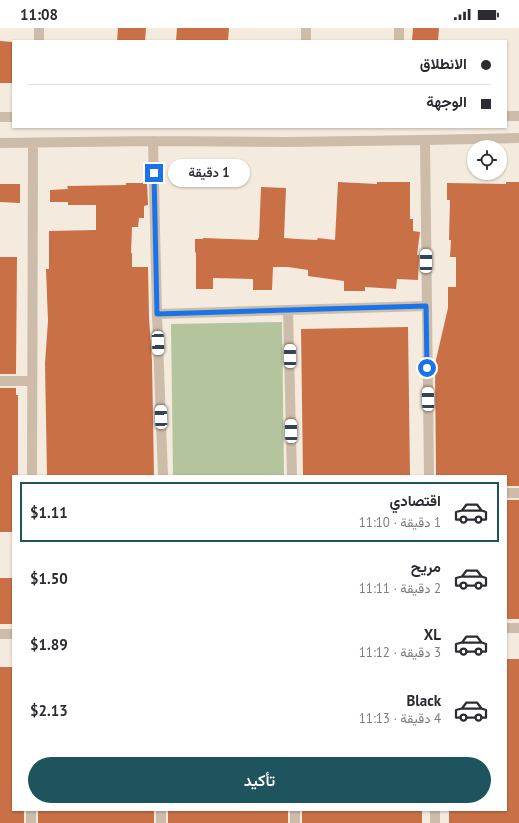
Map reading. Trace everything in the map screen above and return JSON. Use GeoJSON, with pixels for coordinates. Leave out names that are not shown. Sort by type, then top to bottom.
{"type":"FeatureCollection","features":[{"type":"Feature","properties":{"kind":"street"},"geometry":{"type":"LineString","coordinates":[[39,28],[39,40]]}},
{"type":"Feature","properties":{"kind":"street"},"geometry":{"type":"LineString","coordinates":[[306,28],[306,40]]}},
{"type":"Feature","properties":{"kind":"street"},"geometry":{"type":"LineString","coordinates":[[399,28],[399,40]]}},
{"type":"Feature","properties":{"kind":"street"},"geometry":{"type":"LineString","coordinates":[[507,116],[519,116]]}},
{"type":"Feature","properties":{"kind":"street"},"geometry":{"type":"LineString","coordinates":[[0,117],[12,117]]}},
{"type":"Feature","properties":{"kind":"street"},"geometry":{"type":"LineString","coordinates":[[0,143],[153,141],[287,142],[519,138]]}},
{"type":"Feature","properties":{"kind":"street"},"geometry":{"type":"LineString","coordinates":[[425,140],[429,475]]}},
{"type":"Feature","properties":{"kind":"street"},"geometry":{"type":"LineString","coordinates":[[153,141],[163,475]]}},
{"type":"Feature","properties":{"kind":"street"},"geometry":{"type":"LineString","coordinates":[[32,475],[33,143]]}},
{"type":"Feature","properties":{"kind":"street"},"geometry":{"type":"LineString","coordinates":[[157,314],[426,306]]}},
{"type":"Feature","properties":{"kind":"street"},"geometry":{"type":"LineString","coordinates":[[288,310],[292,475]]}},
{"type":"Feature","properties":{"kind":"street"},"geometry":{"type":"LineString","coordinates":[[0,381],[32,381]]}},
{"type":"Feature","properties":{"kind":"street"},"geometry":{"type":"LineString","coordinates":[[507,493],[519,493]]}},
{"type":"Feature","properties":{"kind":"street"},"geometry":{"type":"LineString","coordinates":[[507,628],[519,628]]}},
{"type":"Feature","properties":{"kind":"street"},"geometry":{"type":"LineString","coordinates":[[0,634],[12,634]]}},
{"type":"Feature","properties":{"kind":"street"},"geometry":{"type":"LineString","coordinates":[[31,811],[31,823]]}},
{"type":"Feature","properties":{"kind":"street"},"geometry":{"type":"LineString","coordinates":[[161,811],[161,823]]}},
{"type":"Feature","properties":{"kind":"street"},"geometry":{"type":"LineString","coordinates":[[295,811],[295,823]]}},
{"type":"Feature","properties":{"kind":"street"},"geometry":{"type":"LineString","coordinates":[[435,811],[435,823]]}},
{"type":"Feature","properties":{"kind":"green space"},"geometry":{"type":"Polygon","coordinates":[[[282,322],[284,475],[173,475],[171,324],[282,322]]]}},
{"type":"Feature","properties":{"kind":"building"},"geometry":{"type":"Polygon","coordinates":[[[118,28],[146,28],[145,40],[117,40],[118,28]]]}},
{"type":"Feature","properties":{"kind":"building"},"geometry":{"type":"Polygon","coordinates":[[[177,28],[229,28],[228,40],[176,40],[177,28]]]}},
{"type":"Feature","properties":{"kind":"building"},"geometry":{"type":"Polygon","coordinates":[[[413,28],[439,28],[438,40],[412,40],[413,28]]]}},
{"type":"Feature","properties":{"kind":"building"},"geometry":{"type":"Polygon","coordinates":[[[0,41],[12,42],[12,83],[0,83],[0,41]]]}},
{"type":"Feature","properties":{"kind":"building"},"geometry":{"type":"Polygon","coordinates":[[[338,182],[377,184],[377,182],[410,182],[410,219],[413,219],[413,231],[420,232],[417,255],[419,255],[418,280],[397,279],[396,289],[365,287],[365,291],[344,291],[344,281],[308,276],[308,270],[288,267],[273,267],[272,290],[253,290],[253,279],[213,278],[213,289],[196,289],[195,239],[258,240],[261,187],[286,188],[284,238],[317,240],[318,238],[335,240],[338,182]]]}},
{"type":"Feature","properties":{"kind":"building"},"geometry":{"type":"Polygon","coordinates":[[[506,182],[519,182],[519,486],[507,486],[507,475],[436,475],[435,364],[448,308],[448,287],[456,287],[456,257],[450,257],[450,200],[447,200],[447,183],[506,184],[506,182]]]}},
{"type":"Feature","properties":{"kind":"building"},"geometry":{"type":"Polygon","coordinates":[[[126,183],[147,183],[148,205],[144,206],[144,218],[139,218],[138,227],[132,227],[131,253],[132,267],[148,267],[152,361],[154,475],[47,475],[45,363],[48,321],[46,269],[49,269],[49,231],[96,230],[96,205],[68,205],[68,202],[50,202],[50,190],[68,189],[67,186],[126,185],[126,183]]]}},
{"type":"Feature","properties":{"kind":"building"},"geometry":{"type":"Polygon","coordinates":[[[0,184],[20,184],[20,203],[0,202],[0,184]]]}},
{"type":"Feature","properties":{"kind":"building"},"geometry":{"type":"Polygon","coordinates":[[[0,257],[17,257],[16,374],[0,374],[0,257]]]}},
{"type":"Feature","properties":{"kind":"building"},"geometry":{"type":"Polygon","coordinates":[[[408,327],[410,475],[303,475],[301,329],[408,327]]]}},
{"type":"Feature","properties":{"kind":"building"},"geometry":{"type":"Polygon","coordinates":[[[0,388],[16,388],[16,395],[18,395],[18,475],[12,475],[12,532],[0,532],[0,388]]]}},
{"type":"Feature","properties":{"kind":"building"},"geometry":{"type":"Polygon","coordinates":[[[507,500],[519,500],[519,619],[507,619],[507,500]]]}},
{"type":"Feature","properties":{"kind":"building"},"geometry":{"type":"Polygon","coordinates":[[[0,578],[12,578],[12,624],[0,624],[0,578]]]}},
{"type":"Feature","properties":{"kind":"building"},"geometry":{"type":"Polygon","coordinates":[[[507,659],[519,659],[519,823],[449,823],[449,811],[507,811],[507,659]]]}},
{"type":"Feature","properties":{"kind":"building"},"geometry":{"type":"Polygon","coordinates":[[[0,667],[12,667],[12,811],[24,811],[24,823],[0,823],[0,667]]]}},
{"type":"Feature","properties":{"kind":"building"},"geometry":{"type":"Polygon","coordinates":[[[38,811],[154,811],[154,823],[38,823],[38,811]]]}},
{"type":"Feature","properties":{"kind":"building"},"geometry":{"type":"Polygon","coordinates":[[[168,811],[288,811],[288,823],[168,823],[168,811]]]}},
{"type":"Feature","properties":{"kind":"building"},"geometry":{"type":"Polygon","coordinates":[[[302,811],[422,811],[422,823],[302,823],[302,811]]]}},
{"type":"Feature","properties":{"kind":"route"},"geometry":{"type":"LineString","coordinates":[[154,173],[157,314],[426,306],[427,368]]}}]}
